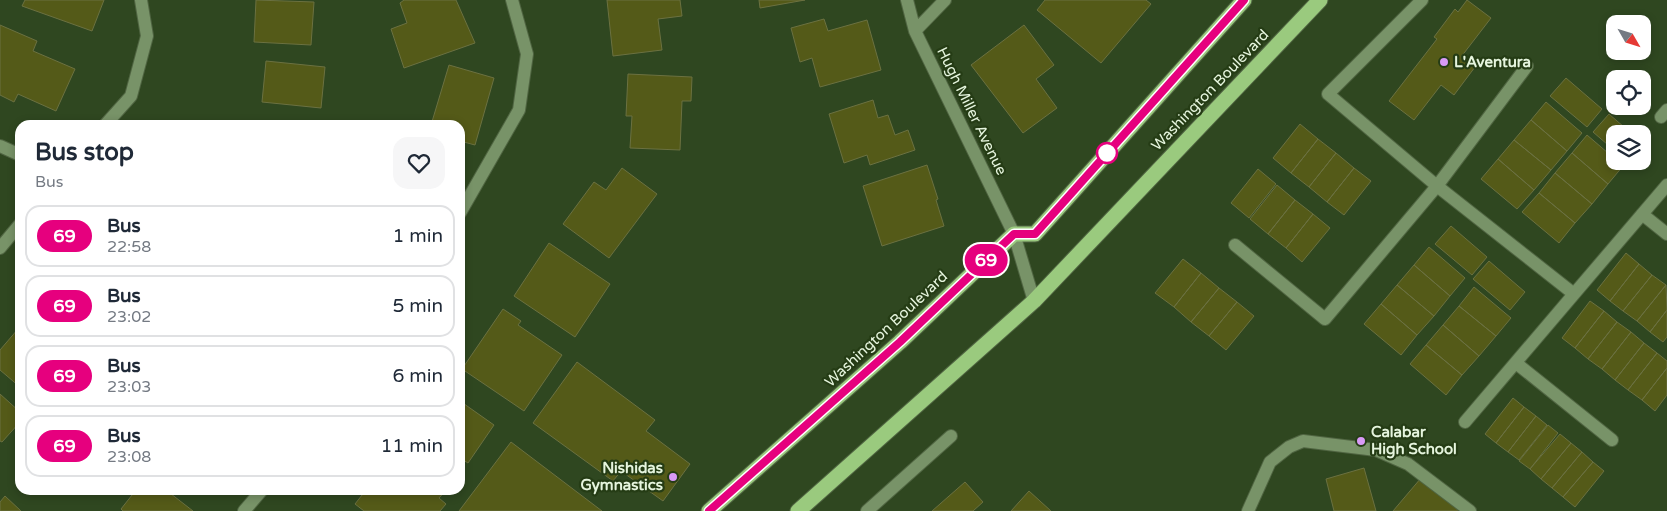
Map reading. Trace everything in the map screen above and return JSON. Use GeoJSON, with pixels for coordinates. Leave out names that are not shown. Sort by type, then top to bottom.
{"type":"FeatureCollection","features":[{"type":"Feature","properties":{"kind":"highway"},"geometry":{"type":"LineString","coordinates":[[1014,234],[1035,234],[1244,0]]}},
{"type":"Feature","properties":{"kind":"highway","name":"Washington Boulevard"},"geometry":{"type":"LineString","coordinates":[[798,511],[1034,301],[1320,0]]}},
{"type":"Feature","properties":{"kind":"highway","name":"Washington Boulevard"},"geometry":{"type":"LineString","coordinates":[[709,511],[900,342],[1014,234]]}},
{"type":"Feature","properties":{"kind":"street"},"geometry":{"type":"LineString","coordinates":[[110,120],[131,96],[147,36],[141,0]]}},
{"type":"Feature","properties":{"kind":"street"},"geometry":{"type":"LineString","coordinates":[[465,204],[519,110],[527,54],[512,0]]}},
{"type":"Feature","properties":{"kind":"street","name":"Hugh Miller Avenue"},"geometry":{"type":"LineString","coordinates":[[906,0],[915,31],[1014,234],[1034,301]]}},
{"type":"Feature","properties":{"kind":"street"},"geometry":{"type":"LineString","coordinates":[[915,31],[945,0]]}},
{"type":"Feature","properties":{"kind":"street"},"geometry":{"type":"LineString","coordinates":[[1422,0],[1328,94],[1437,186],[1574,294]]}},
{"type":"Feature","properties":{"kind":"street"},"geometry":{"type":"LineString","coordinates":[[1235,245],[1325,319],[1437,186],[1527,66]]}},
{"type":"Feature","properties":{"kind":"street"},"geometry":{"type":"LineString","coordinates":[[0,146],[15,153]]}},
{"type":"Feature","properties":{"kind":"street"},"geometry":{"type":"LineString","coordinates":[[1465,422],[1667,184]]}},
{"type":"Feature","properties":{"kind":"street"},"geometry":{"type":"LineString","coordinates":[[1642,214],[1667,234]]}},
{"type":"Feature","properties":{"kind":"street"},"geometry":{"type":"LineString","coordinates":[[0,248],[15,230]]}},
{"type":"Feature","properties":{"kind":"street"},"geometry":{"type":"LineString","coordinates":[[1516,363],[1612,440]]}},
{"type":"Feature","properties":{"kind":"street"},"geometry":{"type":"LineString","coordinates":[[867,511],[950,436]]}},
{"type":"Feature","properties":{"kind":"street"},"geometry":{"type":"LineString","coordinates":[[1248,511],[1270,462],[1289,447],[1303,441],[1376,450],[1408,464],[1470,511]]}},
{"type":"Feature","properties":{"kind":"street"},"geometry":{"type":"LineString","coordinates":[[244,511],[258,495]]}},
{"type":"Feature","properties":{"kind":"building"},"geometry":{"type":"Polygon","coordinates":[[[25,0],[104,0],[92,31],[22,6],[25,0]]]}},
{"type":"Feature","properties":{"kind":"building"},"geometry":{"type":"Polygon","coordinates":[[[256,0],[314,2],[311,45],[254,42],[256,0]]]}},
{"type":"Feature","properties":{"kind":"building"},"geometry":{"type":"Polygon","coordinates":[[[404,0],[456,0],[475,43],[404,68],[391,29],[407,23],[400,3],[404,0]]]}},
{"type":"Feature","properties":{"kind":"building"},"geometry":{"type":"Polygon","coordinates":[[[607,0],[680,0],[682,16],[658,19],[662,50],[613,56],[607,0]]]}},
{"type":"Feature","properties":{"kind":"building"},"geometry":{"type":"Polygon","coordinates":[[[759,0],[805,0],[760,8],[759,0]]]}},
{"type":"Feature","properties":{"kind":"building"},"geometry":{"type":"Polygon","coordinates":[[[1045,0],[1146,0],[1151,4],[1101,63],[1037,10],[1045,0]]]}},
{"type":"Feature","properties":{"kind":"building","name":"L'Aventura"},"geometry":{"type":"Polygon","coordinates":[[[1467,0],[1491,18],[1461,57],[1475,67],[1454,95],[1441,85],[1414,120],[1389,101],[1437,39],[1434,37],[1455,9],[1458,12],[1467,0]]]}},
{"type":"Feature","properties":{"kind":"building"},"geometry":{"type":"Polygon","coordinates":[[[824,19],[828,31],[867,20],[881,70],[820,87],[812,58],[800,62],[791,28],[824,19]]]}},
{"type":"Feature","properties":{"kind":"building"},"geometry":{"type":"Polygon","coordinates":[[[0,25],[37,41],[33,51],[75,69],[56,111],[18,94],[14,102],[0,95],[0,25]]]}},
{"type":"Feature","properties":{"kind":"building"},"geometry":{"type":"Polygon","coordinates":[[[1024,25],[1054,65],[1036,79],[1057,108],[1023,133],[971,65],[1024,25]]]}},
{"type":"Feature","properties":{"kind":"building"},"geometry":{"type":"Polygon","coordinates":[[[266,61],[325,67],[321,108],[262,102],[266,61]]]}},
{"type":"Feature","properties":{"kind":"building"},"geometry":{"type":"Polygon","coordinates":[[[449,65],[494,78],[475,145],[465,142],[465,120],[432,120],[449,65]]]}},
{"type":"Feature","properties":{"kind":"building"},"geometry":{"type":"Polygon","coordinates":[[[628,74],[692,77],[691,101],[682,101],[680,150],[630,148],[632,116],[626,116],[628,74]]]}},
{"type":"Feature","properties":{"kind":"building","name":"L'Aventura"},"geometry":{"type":"Polygon","coordinates":[[[1566,78],[1602,109],[1587,127],[1550,96],[1566,78]]]}},
{"type":"Feature","properties":{"kind":"building"},"geometry":{"type":"Polygon","coordinates":[[[873,100],[878,118],[888,115],[895,135],[908,130],[915,150],[870,165],[867,155],[844,163],[829,114],[873,100]]]}},
{"type":"Feature","properties":{"kind":"building","name":"L'Aventura"},"geometry":{"type":"Polygon","coordinates":[[[1546,102],[1582,133],[1567,151],[1531,120],[1546,102]]]}},
{"type":"Feature","properties":{"kind":"building"},"geometry":{"type":"Polygon","coordinates":[[[1608,115],[1622,125],[1606,125],[1606,143],[1593,132],[1608,115]]]}},
{"type":"Feature","properties":{"kind":"building"},"geometry":{"type":"Polygon","coordinates":[[[1531,120],[1567,151],[1551,170],[1514,140],[1531,120]]]}},
{"type":"Feature","properties":{"kind":"building"},"geometry":{"type":"Polygon","coordinates":[[[1300,124],[1318,139],[1291,173],[1273,158],[1300,124]]]}},
{"type":"Feature","properties":{"kind":"building"},"geometry":{"type":"Polygon","coordinates":[[[1587,135],[1606,151],[1606,170],[1620,170],[1608,184],[1572,153],[1587,135]]]}},
{"type":"Feature","properties":{"kind":"building"},"geometry":{"type":"Polygon","coordinates":[[[1318,139],[1336,153],[1309,187],[1291,173],[1318,139]]]}},
{"type":"Feature","properties":{"kind":"building"},"geometry":{"type":"Polygon","coordinates":[[[1514,140],[1551,170],[1534,190],[1498,159],[1514,140]]]}},
{"type":"Feature","properties":{"kind":"building"},"geometry":{"type":"Polygon","coordinates":[[[1336,153],[1354,168],[1327,202],[1309,187],[1336,153]]]}},
{"type":"Feature","properties":{"kind":"building"},"geometry":{"type":"Polygon","coordinates":[[[1572,153],[1608,184],[1592,204],[1555,173],[1572,153]]]}},
{"type":"Feature","properties":{"kind":"building"},"geometry":{"type":"Polygon","coordinates":[[[1498,159],[1534,190],[1517,209],[1481,179],[1498,159]]]}},
{"type":"Feature","properties":{"kind":"building"},"geometry":{"type":"Polygon","coordinates":[[[927,165],[944,226],[882,246],[863,186],[927,165]]]}},
{"type":"Feature","properties":{"kind":"building"},"geometry":{"type":"Polygon","coordinates":[[[622,168],[657,194],[609,258],[563,224],[594,182],[606,190],[622,168]]]}},
{"type":"Feature","properties":{"kind":"building"},"geometry":{"type":"Polygon","coordinates":[[[1354,168],[1371,181],[1344,215],[1327,202],[1354,168]]]}},
{"type":"Feature","properties":{"kind":"building"},"geometry":{"type":"Polygon","coordinates":[[[1258,169],[1276,184],[1249,218],[1231,203],[1258,169]]]}},
{"type":"Feature","properties":{"kind":"building"},"geometry":{"type":"Polygon","coordinates":[[[1555,173],[1592,204],[1575,223],[1539,193],[1555,173]]]}},
{"type":"Feature","properties":{"kind":"building"},"geometry":{"type":"Polygon","coordinates":[[[1277,185],[1295,200],[1268,234],[1250,219],[1277,185]]]}},
{"type":"Feature","properties":{"kind":"building"},"geometry":{"type":"Polygon","coordinates":[[[1539,193],[1575,223],[1559,243],[1522,212],[1539,193]]]}},
{"type":"Feature","properties":{"kind":"building"},"geometry":{"type":"Polygon","coordinates":[[[1295,200],[1313,214],[1286,248],[1268,234],[1295,200]]]}},
{"type":"Feature","properties":{"kind":"building"},"geometry":{"type":"Polygon","coordinates":[[[1313,214],[1330,228],[1302,262],[1286,248],[1313,214]]]}},
{"type":"Feature","properties":{"kind":"building"},"geometry":{"type":"Polygon","coordinates":[[[1451,226],[1487,257],[1472,275],[1435,244],[1451,226]]]}},
{"type":"Feature","properties":{"kind":"building"},"geometry":{"type":"Polygon","coordinates":[[[549,243],[610,284],[575,337],[514,296],[549,243]]]}},
{"type":"Feature","properties":{"kind":"building"},"geometry":{"type":"Polygon","coordinates":[[[1429,247],[1465,278],[1450,296],[1414,265],[1429,247]]]}},
{"type":"Feature","properties":{"kind":"building"},"geometry":{"type":"Polygon","coordinates":[[[1626,253],[1639,264],[1610,301],[1597,290],[1626,253]]]}},
{"type":"Feature","properties":{"kind":"building"},"geometry":{"type":"Polygon","coordinates":[[[1183,259],[1201,273],[1174,307],[1155,293],[1183,259]]]}},
{"type":"Feature","properties":{"kind":"building"},"geometry":{"type":"Polygon","coordinates":[[[1489,261],[1525,292],[1510,310],[1473,279],[1489,261]]]}},
{"type":"Feature","properties":{"kind":"building"},"geometry":{"type":"Polygon","coordinates":[[[1639,264],[1652,275],[1623,311],[1610,301],[1639,264]]]}},
{"type":"Feature","properties":{"kind":"building"},"geometry":{"type":"Polygon","coordinates":[[[1414,265],[1450,296],[1434,316],[1397,285],[1414,265]]]}},
{"type":"Feature","properties":{"kind":"building"},"geometry":{"type":"Polygon","coordinates":[[[1201,273],[1219,288],[1191,322],[1174,307],[1201,273]]]}},
{"type":"Feature","properties":{"kind":"building"},"geometry":{"type":"Polygon","coordinates":[[[1652,275],[1666,285],[1637,321],[1623,311],[1652,275]]]}},
{"type":"Feature","properties":{"kind":"building"},"geometry":{"type":"Polygon","coordinates":[[[1397,285],[1434,316],[1417,335],[1381,304],[1397,285]]]}},
{"type":"Feature","properties":{"kind":"building"},"geometry":{"type":"Polygon","coordinates":[[[1666,285],[1667,310],[1650,332],[1637,321],[1666,285]]]}},
{"type":"Feature","properties":{"kind":"building"},"geometry":{"type":"Polygon","coordinates":[[[1474,287],[1511,318],[1496,336],[1459,306],[1474,287]]]}},
{"type":"Feature","properties":{"kind":"building"},"geometry":{"type":"Polygon","coordinates":[[[1219,288],[1237,302],[1209,336],[1191,322],[1219,288]]]}},
{"type":"Feature","properties":{"kind":"building"},"geometry":{"type":"Polygon","coordinates":[[[1590,301],[1604,311],[1575,348],[1562,338],[1590,301]]]}},
{"type":"Feature","properties":{"kind":"building"},"geometry":{"type":"Polygon","coordinates":[[[1237,302],[1254,316],[1226,350],[1209,336],[1237,302]]]}},
{"type":"Feature","properties":{"kind":"building"},"geometry":{"type":"Polygon","coordinates":[[[1381,304],[1417,335],[1401,355],[1364,324],[1381,304]]]}},
{"type":"Feature","properties":{"kind":"building"},"geometry":{"type":"Polygon","coordinates":[[[1459,306],[1496,336],[1479,356],[1443,325],[1459,306]]]}},
{"type":"Feature","properties":{"kind":"building"},"geometry":{"type":"Polygon","coordinates":[[[503,309],[521,321],[518,325],[562,355],[524,411],[465,371],[465,365],[503,309]]]}},
{"type":"Feature","properties":{"kind":"building"},"geometry":{"type":"Polygon","coordinates":[[[1667,310],[1667,337],[1663,342],[1650,332],[1667,310]]]}},
{"type":"Feature","properties":{"kind":"building"},"geometry":{"type":"Polygon","coordinates":[[[1604,311],[1617,322],[1588,359],[1575,348],[1604,311]]]}},
{"type":"Feature","properties":{"kind":"building"},"geometry":{"type":"Polygon","coordinates":[[[1617,322],[1631,332],[1602,369],[1588,359],[1617,322]]]}},
{"type":"Feature","properties":{"kind":"building"},"geometry":{"type":"Polygon","coordinates":[[[1443,325],[1479,356],[1462,375],[1426,345],[1443,325]]]}},
{"type":"Feature","properties":{"kind":"building"},"geometry":{"type":"Polygon","coordinates":[[[15,332],[15,383],[0,370],[0,350],[15,332]]]}},
{"type":"Feature","properties":{"kind":"building"},"geometry":{"type":"Polygon","coordinates":[[[1631,332],[1644,343],[1615,380],[1602,369],[1631,332]]]}},
{"type":"Feature","properties":{"kind":"building"},"geometry":{"type":"Polygon","coordinates":[[[1644,343],[1657,353],[1628,390],[1615,380],[1644,343]]]}},
{"type":"Feature","properties":{"kind":"building"},"geometry":{"type":"Polygon","coordinates":[[[1426,345],[1462,375],[1446,395],[1410,364],[1426,345]]]}},
{"type":"Feature","properties":{"kind":"building"},"geometry":{"type":"Polygon","coordinates":[[[1657,353],[1667,361],[1667,368],[1642,400],[1628,390],[1657,353]]]}},
{"type":"Feature","properties":{"kind":"building"},"geometry":{"type":"Polygon","coordinates":[[[577,362],[655,420],[646,431],[690,464],[663,501],[621,471],[613,481],[533,423],[577,362]]]}},
{"type":"Feature","properties":{"kind":"building"},"geometry":{"type":"Polygon","coordinates":[[[1667,368],[1667,395],[1655,411],[1642,400],[1667,368]]]}},
{"type":"Feature","properties":{"kind":"building"},"geometry":{"type":"Polygon","coordinates":[[[0,394],[15,408],[15,428],[2,442],[0,441],[0,394]]]}},
{"type":"Feature","properties":{"kind":"building"},"geometry":{"type":"Polygon","coordinates":[[[1513,398],[1524,407],[1496,443],[1485,434],[1513,398]]]}},
{"type":"Feature","properties":{"kind":"building"},"geometry":{"type":"Polygon","coordinates":[[[465,405],[494,425],[468,463],[465,461],[465,405]]]}},
{"type":"Feature","properties":{"kind":"building"},"geometry":{"type":"Polygon","coordinates":[[[1524,407],[1536,416],[1508,452],[1496,443],[1524,407]]]}},
{"type":"Feature","properties":{"kind":"building"},"geometry":{"type":"Polygon","coordinates":[[[1536,416],[1547,425],[1519,460],[1508,452],[1536,416]]]}},
{"type":"Feature","properties":{"kind":"building"},"geometry":{"type":"Polygon","coordinates":[[[1548,425],[1558,433],[1530,469],[1519,461],[1548,425]]]}},
{"type":"Feature","properties":{"kind":"building"},"geometry":{"type":"Polygon","coordinates":[[[1560,434],[1571,443],[1541,479],[1530,469],[1560,434]]]}},
{"type":"Feature","properties":{"kind":"building"},"geometry":{"type":"Polygon","coordinates":[[[511,442],[602,511],[459,511],[511,442]]]}},
{"type":"Feature","properties":{"kind":"building"},"geometry":{"type":"Polygon","coordinates":[[[1571,443],[1582,452],[1552,488],[1541,479],[1571,443]]]}},
{"type":"Feature","properties":{"kind":"building"},"geometry":{"type":"Polygon","coordinates":[[[1582,452],[1593,462],[1563,497],[1552,488],[1582,452]]]}},
{"type":"Feature","properties":{"kind":"building"},"geometry":{"type":"Polygon","coordinates":[[[1593,462],[1604,471],[1575,507],[1563,497],[1593,462]]]}},
{"type":"Feature","properties":{"kind":"building"},"geometry":{"type":"Polygon","coordinates":[[[1364,468],[1376,511],[1334,511],[1326,479],[1364,468]]]}},
{"type":"Feature","properties":{"kind":"building"},"geometry":{"type":"Polygon","coordinates":[[[1421,478],[1461,511],[1393,511],[1421,478]]]}},
{"type":"Feature","properties":{"kind":"building"},"geometry":{"type":"Polygon","coordinates":[[[965,482],[983,502],[973,511],[932,511],[965,482]]]}},
{"type":"Feature","properties":{"kind":"building"},"geometry":{"type":"Polygon","coordinates":[[[1029,491],[1051,511],[1011,511],[1029,491]]]}},
{"type":"Feature","properties":{"kind":"building"},"geometry":{"type":"Polygon","coordinates":[[[132,495],[172,495],[193,511],[123,511],[121,509],[132,495]]]}},
{"type":"Feature","properties":{"kind":"building"},"geometry":{"type":"Polygon","coordinates":[[[362,495],[442,495],[439,498],[446,504],[440,511],[364,511],[355,504],[362,495]]]}},
{"type":"Feature","properties":{"kind":"building"},"geometry":{"type":"Polygon","coordinates":[[[5,496],[21,511],[0,511],[0,502],[5,496]]]}},
{"type":"Feature","properties":{"kind":"bus line","name":"69"},"geometry":{"type":"LineString","coordinates":[[709,511],[900,342],[1014,234],[1035,234],[1244,0]]}},
{"type":"Feature","properties":{"kind":"place","name":"L'Aventura"},"geometry":{"type":"Point","coordinates":[1444,62]}},
{"type":"Feature","properties":{"kind":"place","name":"Calabar High School"},"geometry":{"type":"Point","coordinates":[1361,441]}},
{"type":"Feature","properties":{"kind":"place","name":"Nishidas Gymnastics"},"geometry":{"type":"Point","coordinates":[673,477]}}]}
